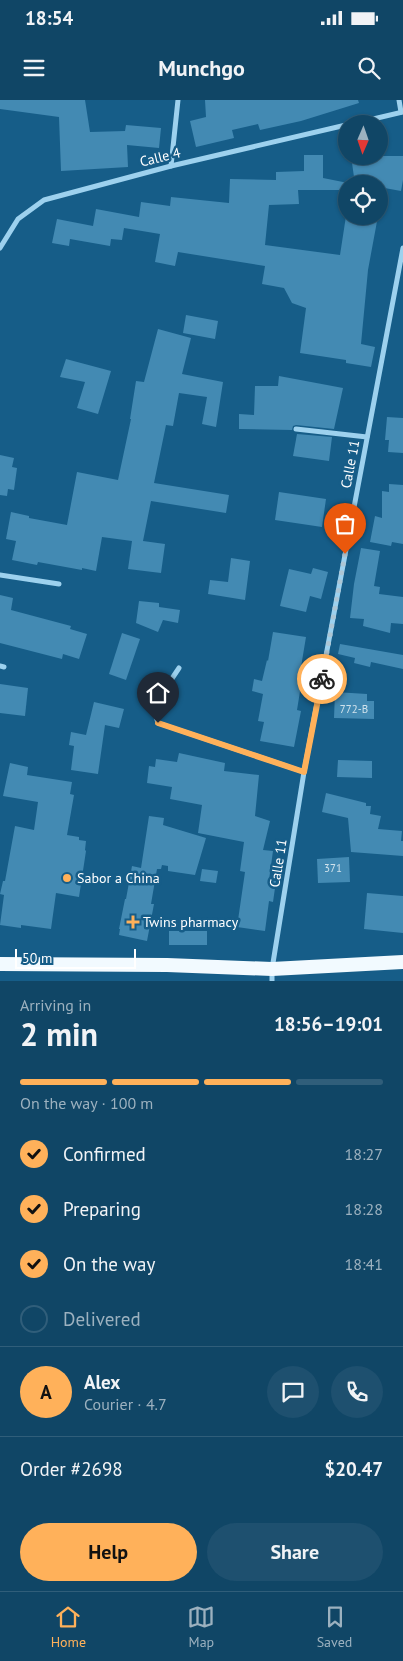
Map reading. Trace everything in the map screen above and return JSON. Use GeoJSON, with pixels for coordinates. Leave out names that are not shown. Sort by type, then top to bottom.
{"type":"FeatureCollection","features":[{"type":"Feature","properties":{"kind":"highway"},"geometry":{"type":"LineString","coordinates":[[0,964],[167,965],[272,975],[403,962]]}},
{"type":"Feature","properties":{"kind":"street"},"geometry":{"type":"LineString","coordinates":[[171,166],[178,100]]}},
{"type":"Feature","properties":{"kind":"street"},"geometry":{"type":"LineString","coordinates":[[388,115],[402,112],[399,100]]}},
{"type":"Feature","properties":{"kind":"street","name":"Calle 4"},"geometry":{"type":"LineString","coordinates":[[0,248],[18,219],[44,200],[171,166],[338,127]]}},
{"type":"Feature","properties":{"kind":"street","name":"Calle 11"},"geometry":{"type":"LineString","coordinates":[[272,975],[304,772],[403,248]]}},
{"type":"Feature","properties":{"kind":"street"},"geometry":{"type":"LineString","coordinates":[[296,429],[367,437]]}},
{"type":"Feature","properties":{"kind":"street"},"geometry":{"type":"LineString","coordinates":[[0,575],[59,584]]}},
{"type":"Feature","properties":{"kind":"street"},"geometry":{"type":"LineString","coordinates":[[179,668],[153,707],[158,723],[304,772]]}},
{"type":"Feature","properties":{"kind":"building"},"geometry":{"type":"Polygon","coordinates":[[[0,100],[85,100],[90,132],[125,131],[126,125],[161,128],[159,148],[127,145],[128,167],[61,171],[59,117],[0,109],[0,100]]]}},
{"type":"Feature","properties":{"kind":"building"},"geometry":{"type":"Polygon","coordinates":[[[205,100],[358,100],[359,103],[301,121],[260,130],[258,124],[232,130],[234,138],[196,147],[190,121],[206,117],[205,100]]]}},
{"type":"Feature","properties":{"kind":"building"},"geometry":{"type":"Polygon","coordinates":[[[304,155],[323,155],[323,178],[338,181],[338,190],[298,190],[299,204],[269,205],[265,245],[340,255],[345,225],[376,225],[368,270],[361,344],[375,347],[371,367],[346,363],[346,360],[300,353],[306,308],[292,303],[284,288],[262,284],[265,266],[178,252],[175,266],[155,262],[160,234],[124,228],[122,240],[111,239],[110,246],[70,239],[69,246],[52,243],[57,219],[93,226],[96,209],[139,217],[141,202],[170,206],[171,197],[229,203],[230,179],[276,180],[276,172],[304,171],[304,155]]]}},
{"type":"Feature","properties":{"kind":"building"},"geometry":{"type":"Polygon","coordinates":[[[388,156],[403,156],[401,191],[388,189],[388,175],[354,175],[352,165],[388,165],[388,156]]]}},
{"type":"Feature","properties":{"kind":"building"},"geometry":{"type":"Polygon","coordinates":[[[186,315],[218,321],[215,339],[183,333],[186,315]]]}},
{"type":"Feature","properties":{"kind":"building"},"geometry":{"type":"Polygon","coordinates":[[[158,329],[191,338],[182,374],[223,382],[216,427],[202,424],[207,397],[179,393],[173,426],[166,425],[154,483],[229,495],[226,513],[151,501],[143,541],[165,544],[161,573],[128,569],[132,541],[102,537],[96,571],[38,562],[37,565],[12,560],[16,541],[6,539],[11,512],[29,516],[29,518],[67,525],[77,472],[118,480],[131,419],[136,381],[144,382],[158,329]]]}},
{"type":"Feature","properties":{"kind":"building"},"geometry":{"type":"Polygon","coordinates":[[[66,359],[111,371],[98,414],[77,408],[85,382],[60,377],[66,359]]]}},
{"type":"Feature","properties":{"kind":"building"},"geometry":{"type":"Polygon","coordinates":[[[279,376],[343,388],[334,429],[296,425],[293,426],[292,430],[239,429],[239,414],[254,415],[255,386],[278,386],[279,376]]]}},
{"type":"Feature","properties":{"kind":"building"},"geometry":{"type":"Polygon","coordinates":[[[387,417],[403,418],[403,453],[388,452],[389,440],[385,440],[387,417]]]}},
{"type":"Feature","properties":{"kind":"building"},"geometry":{"type":"Polygon","coordinates":[[[297,434],[332,437],[329,461],[293,456],[297,434]]]}},
{"type":"Feature","properties":{"kind":"building"},"geometry":{"type":"Polygon","coordinates":[[[0,455],[14,458],[12,467],[17,468],[14,490],[8,489],[7,496],[0,495],[0,455]]]}},
{"type":"Feature","properties":{"kind":"building"},"geometry":{"type":"Polygon","coordinates":[[[389,484],[403,485],[403,544],[392,542],[391,546],[370,542],[375,516],[382,518],[382,491],[389,492],[389,484]]]}},
{"type":"Feature","properties":{"kind":"building"},"geometry":{"type":"Polygon","coordinates":[[[279,492],[326,499],[322,527],[275,520],[279,492]]]}},
{"type":"Feature","properties":{"kind":"building"},"geometry":{"type":"Polygon","coordinates":[[[361,548],[380,551],[374,586],[380,587],[379,594],[403,597],[403,624],[391,623],[390,633],[363,626],[364,619],[350,618],[361,548]]]}},
{"type":"Feature","properties":{"kind":"building"},"geometry":{"type":"Polygon","coordinates":[[[231,558],[250,561],[245,600],[208,594],[210,580],[228,582],[231,558]]]}},
{"type":"Feature","properties":{"kind":"building"},"geometry":{"type":"Polygon","coordinates":[[[313,568],[328,572],[321,599],[310,596],[306,612],[280,606],[289,569],[311,574],[313,568]]]}},
{"type":"Feature","properties":{"kind":"building"},"geometry":{"type":"Polygon","coordinates":[[[0,595],[13,598],[11,610],[71,626],[70,629],[87,634],[79,659],[63,654],[62,659],[0,643],[0,595]]]}},
{"type":"Feature","properties":{"kind":"building"},"geometry":{"type":"Polygon","coordinates":[[[139,601],[159,603],[159,607],[180,610],[178,623],[163,620],[158,632],[136,623],[139,601]]]}},
{"type":"Feature","properties":{"kind":"building"},"geometry":{"type":"Polygon","coordinates":[[[273,632],[306,637],[301,667],[304,667],[297,710],[301,711],[294,747],[260,741],[264,722],[258,721],[263,694],[252,691],[254,679],[262,681],[273,632]]]}},
{"type":"Feature","properties":{"kind":"building"},"geometry":{"type":"Polygon","coordinates":[[[122,633],[140,639],[126,680],[109,674],[122,633]]]}},
{"type":"Feature","properties":{"kind":"building"},"geometry":{"type":"Polygon","coordinates":[[[340,644],[403,655],[403,669],[371,662],[370,667],[354,663],[355,658],[338,654],[340,644]]]}},
{"type":"Feature","properties":{"kind":"building"},"geometry":{"type":"Polygon","coordinates":[[[0,684],[28,688],[25,716],[0,713],[0,684]]]}},
{"type":"Feature","properties":{"kind":"building"},"geometry":{"type":"Polygon","coordinates":[[[335,692],[367,694],[367,701],[374,701],[374,719],[334,718],[335,692]]]}},
{"type":"Feature","properties":{"kind":"building"},"geometry":{"type":"Polygon","coordinates":[[[94,702],[124,709],[119,728],[105,725],[98,774],[71,770],[74,746],[69,745],[71,732],[86,735],[94,702]]]}},
{"type":"Feature","properties":{"kind":"building"},"geometry":{"type":"Polygon","coordinates":[[[179,753],[225,763],[224,771],[259,775],[255,816],[270,821],[263,850],[273,851],[269,880],[276,881],[273,902],[269,901],[265,931],[237,927],[245,872],[240,871],[244,842],[198,833],[202,805],[170,799],[172,787],[147,783],[149,766],[155,767],[156,759],[177,762],[179,753]]]}},
{"type":"Feature","properties":{"kind":"building"},"geometry":{"type":"Polygon","coordinates":[[[338,760],[372,761],[372,778],[337,777],[338,760]]]}},
{"type":"Feature","properties":{"kind":"building"},"geometry":{"type":"Polygon","coordinates":[[[10,763],[28,767],[27,775],[72,782],[70,794],[74,795],[67,835],[79,837],[79,840],[86,841],[86,851],[79,897],[56,893],[51,929],[21,925],[21,928],[0,925],[4,895],[0,894],[3,881],[5,881],[15,826],[34,830],[38,802],[3,796],[10,763]]]}},
{"type":"Feature","properties":{"kind":"building"},"geometry":{"type":"Polygon","coordinates":[[[326,793],[371,806],[370,814],[381,816],[378,829],[402,831],[403,856],[351,852],[348,818],[322,812],[326,793]]]}},
{"type":"Feature","properties":{"kind":"building"},"geometry":{"type":"Polygon","coordinates":[[[149,816],[164,818],[163,825],[206,838],[195,875],[168,871],[168,866],[162,865],[161,869],[157,869],[151,904],[154,904],[147,941],[119,935],[119,929],[132,866],[141,868],[149,816]]]}},
{"type":"Feature","properties":{"kind":"building"},"geometry":{"type":"Polygon","coordinates":[[[349,857],[350,882],[318,883],[317,859],[349,857]]]}},
{"type":"Feature","properties":{"kind":"building"},"geometry":{"type":"Polygon","coordinates":[[[202,869],[218,871],[216,883],[200,881],[202,869]]]}},
{"type":"Feature","properties":{"kind":"building"},"geometry":{"type":"Polygon","coordinates":[[[367,893],[403,896],[403,933],[364,929],[367,893]]]}},
{"type":"Feature","properties":{"kind":"building"},"geometry":{"type":"Polygon","coordinates":[[[169,931],[207,931],[207,945],[169,945],[169,931]]]}},
{"type":"Feature","properties":{"kind":"way so far"},"geometry":{"type":"LineString","coordinates":[[322,679],[345,554]]}},
{"type":"Feature","properties":{"kind":"place","name":"Sabor a China"},"geometry":{"type":"Point","coordinates":[67,878]}},
{"type":"Feature","properties":{"kind":"place","name":"Twins pharmacy"},"geometry":{"type":"Point","coordinates":[133,922]}},
{"type":"Feature","properties":{"kind":"route"},"geometry":{"type":"LineString","coordinates":[[158,723],[304,772],[322,679]]}}]}
